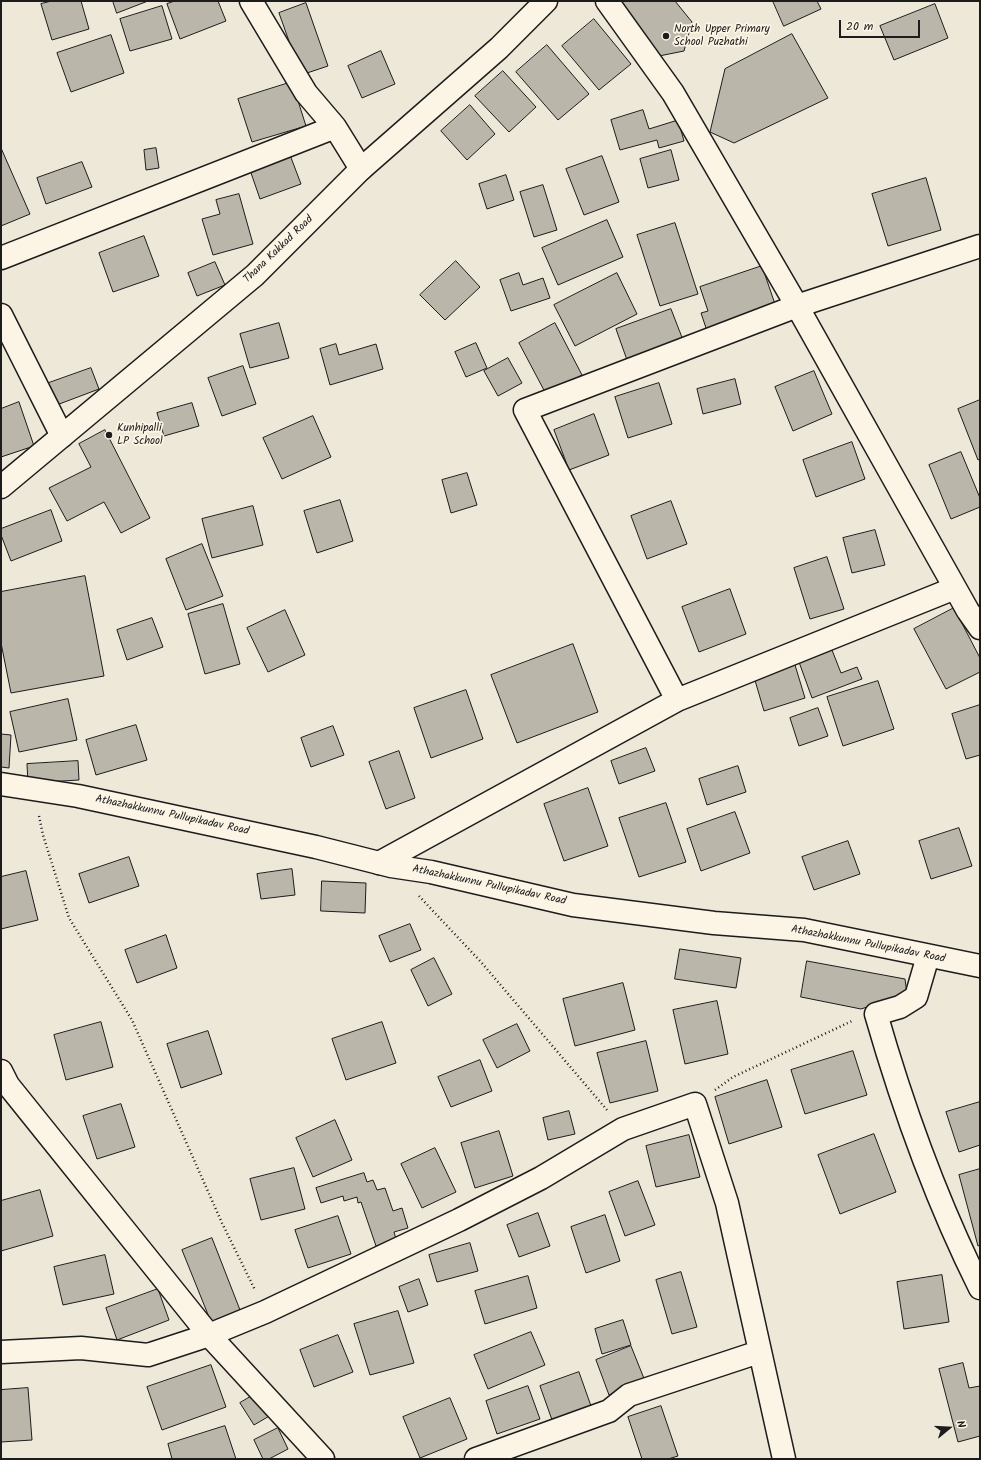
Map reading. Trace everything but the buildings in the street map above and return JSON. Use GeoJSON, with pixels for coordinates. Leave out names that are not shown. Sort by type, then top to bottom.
{"type":"FeatureCollection","features":[{"type":"Feature","properties":{"kind":"street"},"geometry":{"type":"LineString","coordinates":[[251,1],[306,93],[335,127],[361,169]]}},
{"type":"Feature","properties":{"kind":"street","name":"Thana Kakkad Road"},"geometry":{"type":"LineString","coordinates":[[1,487],[254,275],[361,169],[499,48],[546,1]]}},
{"type":"Feature","properties":{"kind":"street"},"geometry":{"type":"LineString","coordinates":[[607,1],[673,93],[796,306],[955,588],[974,609],[980,628]]}},
{"type":"Feature","properties":{"kind":"street"},"geometry":{"type":"LineString","coordinates":[[1,258],[335,127]]}},
{"type":"Feature","properties":{"kind":"street"},"geometry":{"type":"LineString","coordinates":[[678,700],[525,410],[796,306],[980,246]]}},
{"type":"Feature","properties":{"kind":"street"},"geometry":{"type":"LineString","coordinates":[[1,315],[62,436]]}},
{"type":"Feature","properties":{"kind":"street"},"geometry":{"type":"LineString","coordinates":[[379,863],[678,700],[955,588]]}},
{"type":"Feature","properties":{"kind":"street","name":"Athazhakkunnu Pullupikadav Road"},"geometry":{"type":"LineString","coordinates":[[1,784],[78,796],[316,847],[379,863],[431,872],[574,905],[714,923],[804,930],[980,966]]}},
{"type":"Feature","properties":{"kind":"street"},"geometry":{"type":"LineString","coordinates":[[928,956],[916,996],[900,1007],[876,1014],[893,1074],[921,1153],[959,1246],[980,1288]]}},
{"type":"Feature","properties":{"kind":"street"},"geometry":{"type":"LineString","coordinates":[[1,1072],[8,1085],[209,1335],[323,1459]]}},
{"type":"Feature","properties":{"kind":"street"},"geometry":{"type":"LineString","coordinates":[[1,1352],[81,1348],[148,1355],[209,1335],[265,1312],[459,1220],[542,1178],[623,1129],[695,1104],[727,1203],[784,1459]]}},
{"type":"Feature","properties":{"kind":"street"},"geometry":{"type":"LineString","coordinates":[[476,1459],[609,1411],[629,1395],[759,1352]]}},
{"type":"Feature","properties":{"kind":"path"},"geometry":{"type":"LineString","coordinates":[[33,790],[43,835],[69,918],[132,1020],[222,1223],[265,1312]]}},
{"type":"Feature","properties":{"kind":"path"},"geometry":{"type":"LineString","coordinates":[[417,895],[481,962],[623,1129]]}},
{"type":"Feature","properties":{"kind":"path"},"geometry":{"type":"LineString","coordinates":[[695,1104],[740,1073],[852,1021],[876,1014]]}},
{"type":"Feature","properties":{"kind":"place","name":"North Upper Primary School Puzhathi"},"geometry":{"type":"Point","coordinates":[666,36]}},
{"type":"Feature","properties":{"kind":"place","name":"Kunhipalli LP School"},"geometry":{"type":"Point","coordinates":[109,435]}}]}
